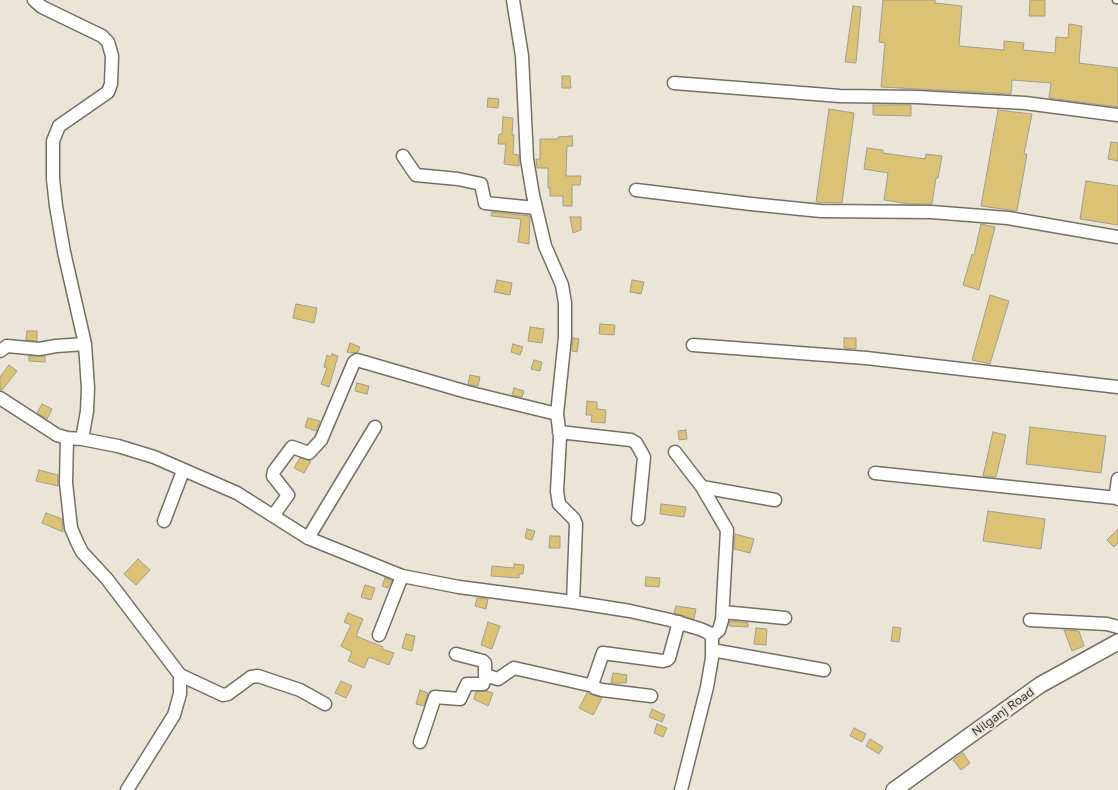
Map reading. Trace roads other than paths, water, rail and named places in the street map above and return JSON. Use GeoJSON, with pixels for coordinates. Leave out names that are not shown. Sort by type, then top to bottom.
{"type":"FeatureCollection","features":[{"type":"Feature","properties":{"kind":"street"},"geometry":{"type":"LineString","coordinates":[[34,0],[42,7],[102,36],[108,42],[111,51],[111,84],[108,92],[59,126],[52,141],[56,206],[64,252],[85,344],[88,404],[82,439]]}},
{"type":"Feature","properties":{"kind":"street"},"geometry":{"type":"LineString","coordinates":[[513,0],[522,56],[527,159],[535,208],[545,246],[562,285],[565,297],[565,337],[558,414],[557,499],[559,504],[574,518],[576,524],[573,602]]}},
{"type":"Feature","properties":{"kind":"street"},"geometry":{"type":"LineString","coordinates":[[674,83],[822,95],[917,97],[1025,103],[1118,115]]}},
{"type":"Feature","properties":{"kind":"street"},"geometry":{"type":"LineString","coordinates":[[403,156],[416,175],[458,179],[481,184],[485,203],[535,208]]}},
{"type":"Feature","properties":{"kind":"street"},"geometry":{"type":"LineString","coordinates":[[636,190],[821,211],[931,212],[1008,218],[1118,237]]}},
{"type":"Feature","properties":{"kind":"street"},"geometry":{"type":"LineString","coordinates":[[0,352],[7,346],[39,350],[56,346],[85,344]]}},
{"type":"Feature","properties":{"kind":"street"},"geometry":{"type":"LineString","coordinates":[[693,345],[866,358],[1118,387]]}},
{"type":"Feature","properties":{"kind":"street"},"geometry":{"type":"LineString","coordinates":[[274,516],[288,495],[273,476],[274,471],[291,448],[294,447],[309,453],[321,440],[354,362],[358,360],[467,392],[558,414]]}},
{"type":"Feature","properties":{"kind":"street"},"geometry":{"type":"LineString","coordinates":[[0,398],[57,435],[118,446],[154,457],[225,487],[308,538],[402,576],[459,587],[630,611],[679,622],[700,629],[712,636]]}},
{"type":"Feature","properties":{"kind":"street"},"geometry":{"type":"LineString","coordinates":[[308,538],[375,427]]}},
{"type":"Feature","properties":{"kind":"street"},"geometry":{"type":"LineString","coordinates":[[559,432],[631,440],[636,443],[644,457],[638,519]]}},
{"type":"Feature","properties":{"kind":"street"},"geometry":{"type":"LineString","coordinates":[[67,438],[66,484],[71,528],[76,542],[82,552],[107,579],[180,675],[223,695],[228,694],[251,677],[258,676],[300,690],[325,704]]}},
{"type":"Feature","properties":{"kind":"street"},"geometry":{"type":"LineString","coordinates":[[675,452],[702,487],[727,530],[723,612],[719,630],[712,636],[707,687],[681,790]]}},
{"type":"Feature","properties":{"kind":"street"},"geometry":{"type":"LineString","coordinates":[[164,521],[184,471]]}},
{"type":"Feature","properties":{"kind":"street"},"geometry":{"type":"LineString","coordinates":[[875,473],[1118,499],[1116,493],[1118,480]]}},
{"type":"Feature","properties":{"kind":"street"},"geometry":{"type":"LineString","coordinates":[[702,487],[775,500]]}},
{"type":"Feature","properties":{"kind":"street"},"geometry":{"type":"LineString","coordinates":[[379,634],[402,576]]}},
{"type":"Feature","properties":{"kind":"street"},"geometry":{"type":"LineString","coordinates":[[723,612],[785,618]]}},
{"type":"Feature","properties":{"kind":"street"},"geometry":{"type":"LineString","coordinates":[[1030,620],[1107,624],[1118,627]]}},
{"type":"Feature","properties":{"kind":"street"},"geometry":{"type":"LineString","coordinates":[[592,684],[602,653],[667,660],[679,622]]}},
{"type":"Feature","properties":{"kind":"street","name":"Nilganj Road"},"geometry":{"type":"LineString","coordinates":[[894,790],[1040,685],[1118,642]]}},
{"type":"Feature","properties":{"kind":"street"},"geometry":{"type":"LineString","coordinates":[[712,650],[824,670]]}},
{"type":"Feature","properties":{"kind":"street"},"geometry":{"type":"LineString","coordinates":[[420,742],[435,697],[460,698],[467,684],[483,684],[486,676],[484,662],[456,654]]}},
{"type":"Feature","properties":{"kind":"street"},"geometry":{"type":"LineString","coordinates":[[486,676],[500,678],[514,668],[589,685],[592,684]]}},
{"type":"Feature","properties":{"kind":"street"},"geometry":{"type":"LineString","coordinates":[[127,790],[174,715],[180,694],[180,675]]}},
{"type":"Feature","properties":{"kind":"street"},"geometry":{"type":"LineString","coordinates":[[592,684],[595,688],[602,690],[651,696]]}}]}
